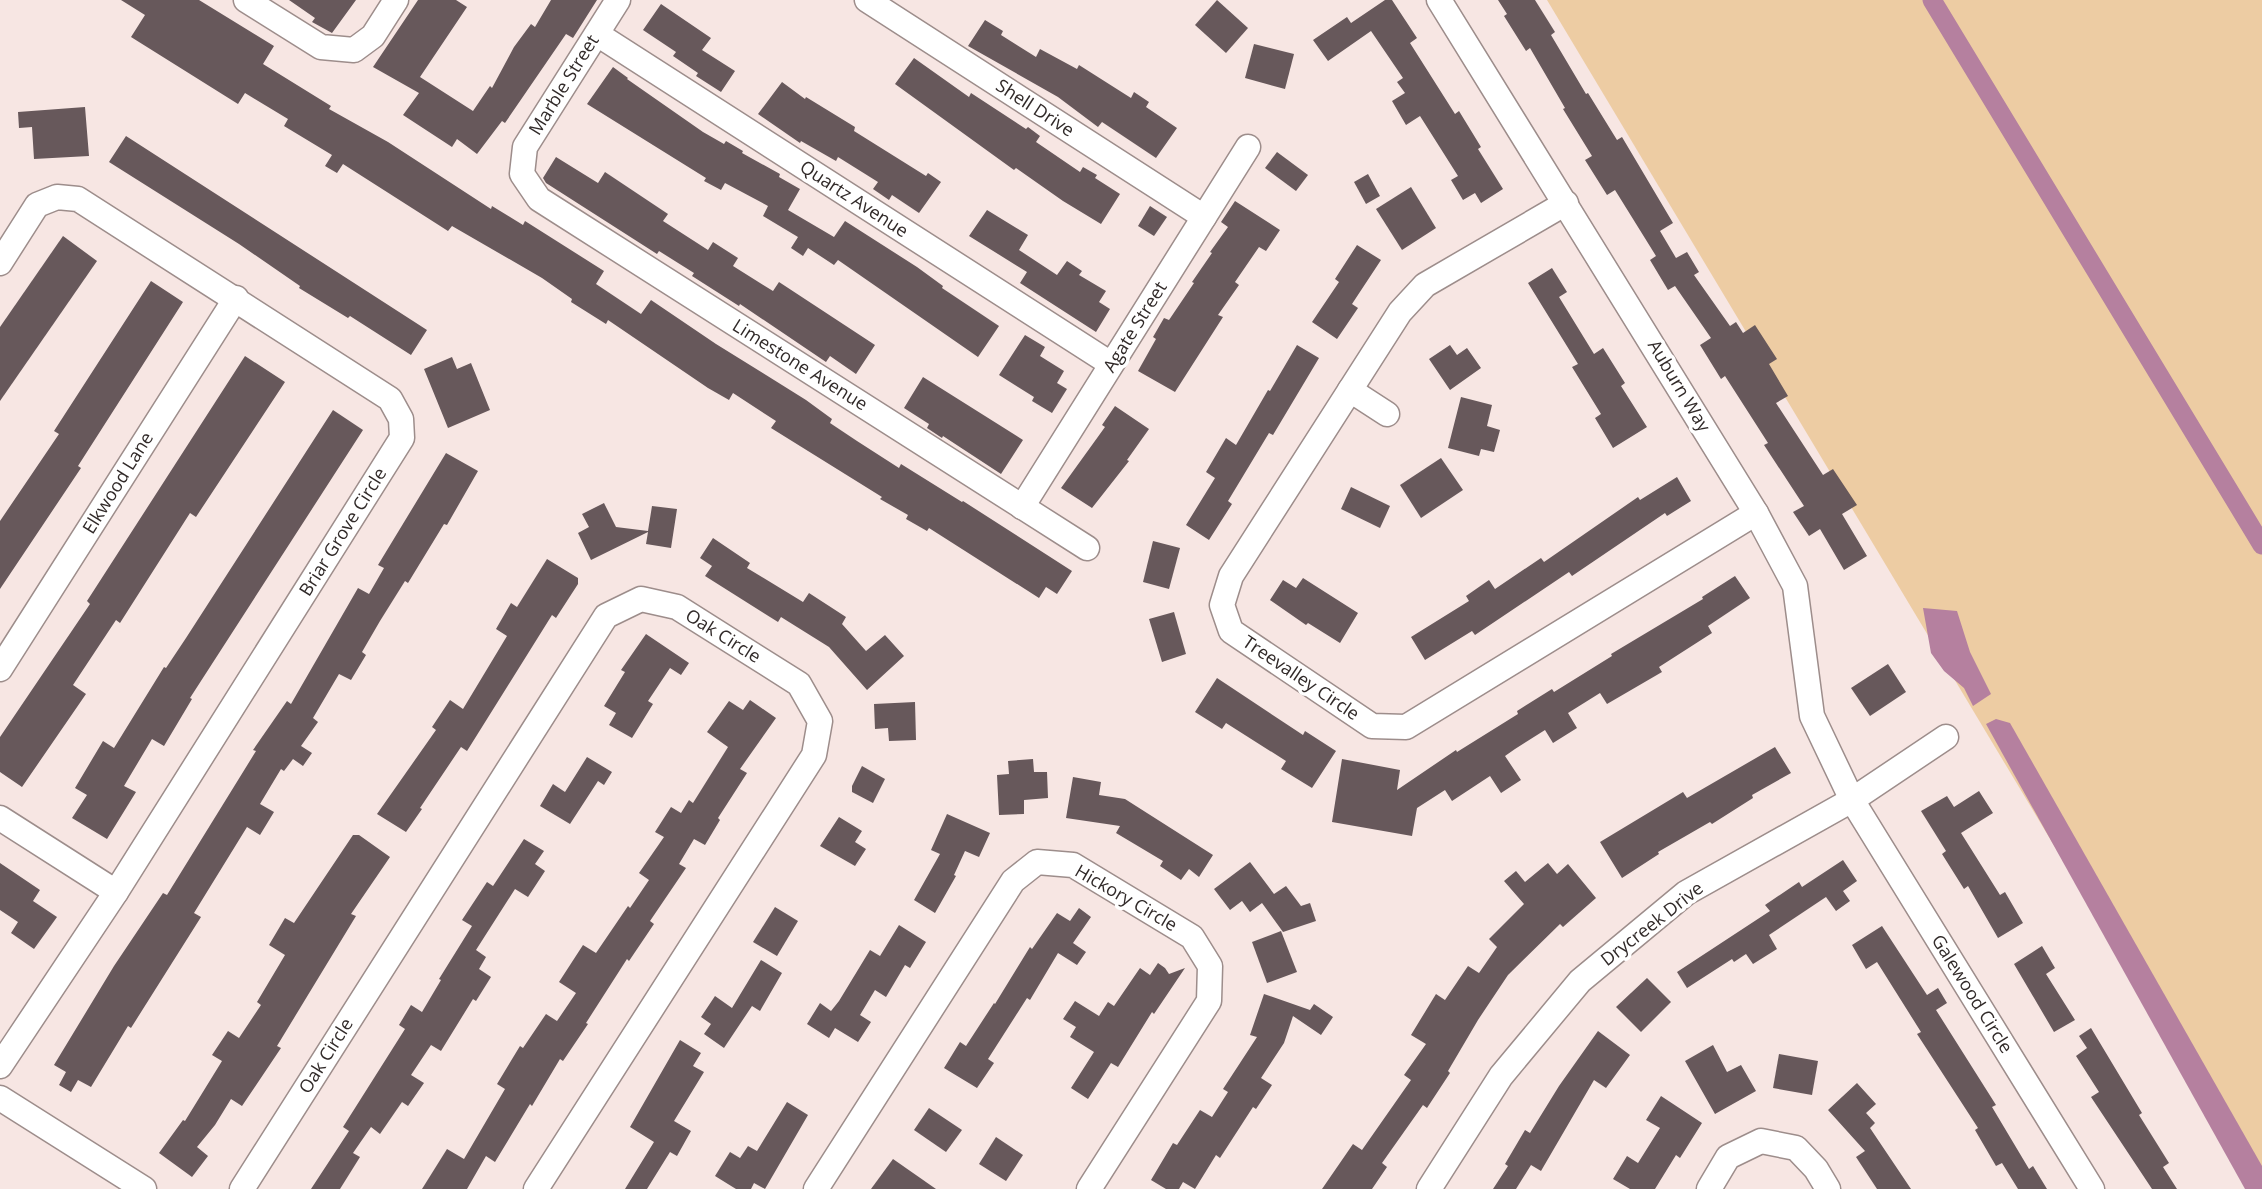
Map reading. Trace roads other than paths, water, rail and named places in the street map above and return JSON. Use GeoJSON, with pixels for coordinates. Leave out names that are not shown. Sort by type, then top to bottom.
{"type":"FeatureCollection","features":[{"type":"Feature","properties":{"kind":"street"},"geometry":{"type":"LineString","coordinates":[[246,0],[321,47],[354,50],[373,36],[396,0]]}},
{"type":"Feature","properties":{"kind":"street","name":"Marble Street"},"geometry":{"type":"LineString","coordinates":[[522,174],[525,147],[618,0]]}},
{"type":"Feature","properties":{"kind":"street","name":"Shell Drive"},"geometry":{"type":"LineString","coordinates":[[867,0],[1204,217]]}},
{"type":"Feature","properties":{"kind":"street","name":"Auburn Way"},"geometry":{"type":"LineString","coordinates":[[1439,0],[1756,513],[1795,586],[1812,716],[1852,800]]}},
{"type":"Feature","properties":{"kind":"street","name":"Quartz Avenue"},"geometry":{"type":"LineString","coordinates":[[597,34],[1111,364]]}},
{"type":"Feature","properties":{"kind":"street","name":"Agate Street"},"geometry":{"type":"LineString","coordinates":[[1022,507],[1248,147]]}},
{"type":"Feature","properties":{"kind":"street","name":"Limestone Avenue"},"geometry":{"type":"LineString","coordinates":[[522,174],[539,199],[1087,548]]}},
{"type":"Feature","properties":{"kind":"street","name":"Briar Grove Circle"},"geometry":{"type":"LineString","coordinates":[[0,263],[37,205],[57,197],[78,199],[390,398],[401,419],[402,439],[116,892],[0,1066]]}},
{"type":"Feature","properties":{"kind":"street","name":"Treevalley Circle"},"geometry":{"type":"LineString","coordinates":[[1566,203],[1425,285],[1400,312],[1231,576],[1222,605],[1231,631],[1372,726],[1406,727],[1756,513]]}},
{"type":"Feature","properties":{"kind":"street","name":"Elkwood Lane"},"geometry":{"type":"LineString","coordinates":[[0,669],[236,298]]}},
{"type":"Feature","properties":{"kind":"street"},"geometry":{"type":"LineString","coordinates":[[1350,390],[1387,414]]}},
{"type":"Feature","properties":{"kind":"street","name":"Oak Circle"},"geometry":{"type":"LineString","coordinates":[[242,1189],[606,616],[641,599],[677,607],[799,684],[820,721],[814,755],[536,1189]]}},
{"type":"Feature","properties":{"kind":"street","name":"Drycreek Drive"},"geometry":{"type":"LineString","coordinates":[[1429,1189],[1501,1076],[1580,981],[1686,893],[1852,800],[1946,737]]}},
{"type":"Feature","properties":{"kind":"street","name":"Galewood Circle"},"geometry":{"type":"LineString","coordinates":[[1852,800],[2092,1189]]}},
{"type":"Feature","properties":{"kind":"street"},"geometry":{"type":"LineString","coordinates":[[0,818],[116,892]]}},
{"type":"Feature","properties":{"kind":"street","name":"Hickory Circle"},"geometry":{"type":"LineString","coordinates":[[816,1189],[1013,881],[1037,862],[1073,865],[1192,937],[1210,966],[1209,1001],[1090,1189]]}},
{"type":"Feature","properties":{"kind":"street"},"geometry":{"type":"LineString","coordinates":[[0,1098],[144,1189]]}},
{"type":"Feature","properties":{"kind":"street"},"geometry":{"type":"LineString","coordinates":[[1709,1189],[1728,1157],[1761,1141],[1796,1148],[1816,1169],[1828,1189]]}},
{"type":"Feature","properties":{"kind":"waterway"},"geometry":{"type":"LineString","coordinates":[[1932,0],[2262,545]]}}]}
